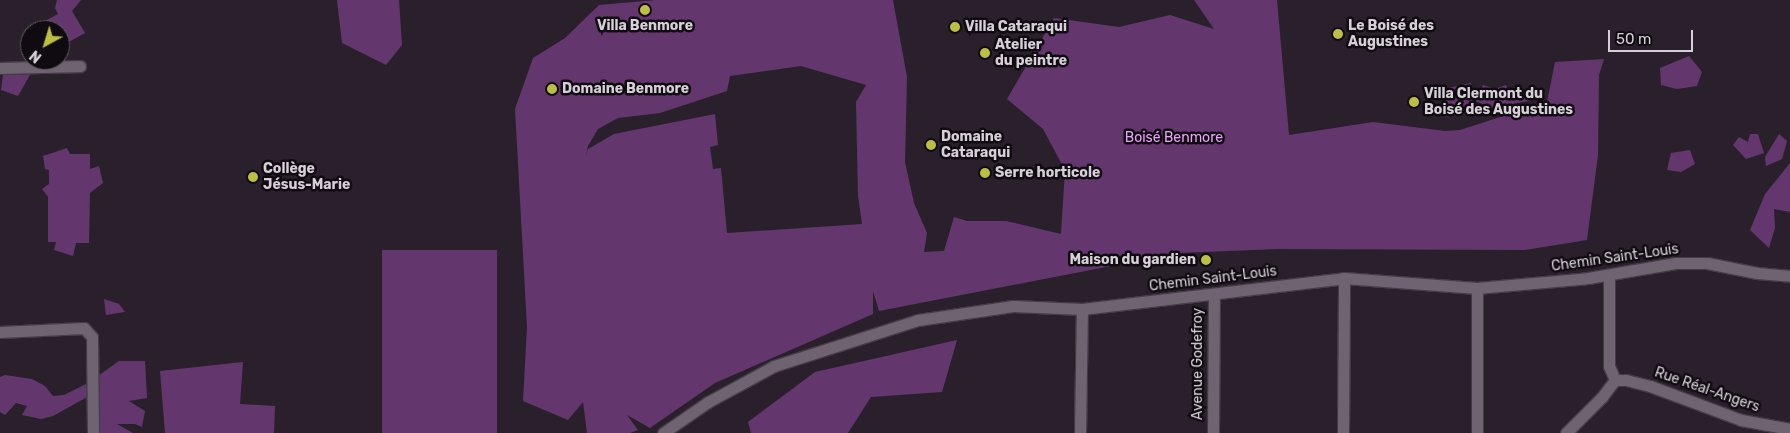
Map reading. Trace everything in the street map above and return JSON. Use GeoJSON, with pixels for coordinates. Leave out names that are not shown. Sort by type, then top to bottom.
{"type":"FeatureCollection","features":[{"type":"Feature","properties":{"kind":"street"},"geometry":{"type":"LineString","coordinates":[[2,68],[80,66]]}},
{"type":"Feature","properties":{"kind":"street","name":"Chemin Saint-Louis"},"geometry":{"type":"LineString","coordinates":[[662,433],[708,402],[774,366],[918,320],[1013,306],[1082,309],[1214,295],[1344,278],[1477,288],[1609,275],[1684,263],[1707,263],[1757,273],[1790,276]]}},
{"type":"Feature","properties":{"kind":"street"},"geometry":{"type":"LineString","coordinates":[[1566,433],[1602,397],[1615,380],[1609,366],[1609,275]]}},
{"type":"Feature","properties":{"kind":"street"},"geometry":{"type":"LineString","coordinates":[[1343,433],[1344,278]]}},
{"type":"Feature","properties":{"kind":"street"},"geometry":{"type":"LineString","coordinates":[[1477,288],[1477,433]]}},
{"type":"Feature","properties":{"kind":"street","name":"Avenue Godefroy"},"geometry":{"type":"LineString","coordinates":[[1213,433],[1214,295]]}},
{"type":"Feature","properties":{"kind":"street"},"geometry":{"type":"LineString","coordinates":[[1080,433],[1082,309]]}},
{"type":"Feature","properties":{"kind":"street"},"geometry":{"type":"LineString","coordinates":[[0,332],[84,328],[92,337],[93,433]]}},
{"type":"Feature","properties":{"kind":"street","name":"Rue Réal-Angers"},"geometry":{"type":"LineString","coordinates":[[1615,380],[1626,380],[1650,386],[1741,420],[1790,429]]}},
{"type":"Feature","properties":{"kind":"green space"},"geometry":{"type":"Polygon","coordinates":[[[57,0],[81,0],[72,11],[85,33],[70,41],[70,20],[47,20],[58,14],[55,8],[57,0]]]}},
{"type":"Feature","properties":{"kind":"green space"},"geometry":{"type":"Polygon","coordinates":[[[337,0],[399,0],[402,45],[386,65],[342,43],[337,0]]]}},
{"type":"Feature","properties":{"kind":"green space","name":"Boisé Benmore"},"geometry":{"type":"Polygon","coordinates":[[[656,0],[893,0],[907,77],[905,162],[914,203],[927,233],[924,252],[944,251],[954,217],[967,221],[1006,221],[1061,234],[1065,170],[1043,129],[1007,99],[1054,18],[1119,27],[1170,15],[1214,29],[1194,0],[1277,0],[1289,135],[1373,122],[1445,131],[1460,130],[1547,102],[1555,62],[1604,59],[1599,75],[1598,155],[1587,240],[1525,250],[1277,249],[1178,253],[879,311],[873,291],[873,314],[715,383],[650,428],[627,415],[638,430],[630,433],[587,433],[583,402],[568,420],[523,401],[527,327],[515,109],[533,58],[565,38],[599,5],[656,0]],[[801,66],[730,76],[727,91],[660,113],[618,118],[598,129],[588,146],[586,156],[588,149],[614,134],[715,114],[718,145],[710,147],[713,169],[721,168],[727,233],[862,224],[858,196],[856,102],[866,85],[801,66]]]}},
{"type":"Feature","properties":{"kind":"green space"},"geometry":{"type":"Polygon","coordinates":[[[1689,56],[1702,72],[1697,86],[1677,89],[1661,85],[1660,68],[1689,56]]]}},
{"type":"Feature","properties":{"kind":"green space"},"geometry":{"type":"Polygon","coordinates":[[[31,73],[18,96],[1,90],[3,75],[31,73]]]}},
{"type":"Feature","properties":{"kind":"green space"},"geometry":{"type":"Polygon","coordinates":[[[1471,83],[1473,93],[1471,114],[1443,117],[1448,88],[1471,83]]]}},
{"type":"Feature","properties":{"kind":"green space"},"geometry":{"type":"Polygon","coordinates":[[[1483,85],[1495,89],[1506,85],[1509,93],[1521,87],[1534,100],[1491,108],[1476,101],[1483,85]]]}},
{"type":"Feature","properties":{"kind":"green space"},"geometry":{"type":"Polygon","coordinates":[[[1750,134],[1758,134],[1764,153],[1746,159],[1733,145],[1739,137],[1748,142],[1750,134]]]}},
{"type":"Feature","properties":{"kind":"green space"},"geometry":{"type":"Polygon","coordinates":[[[1779,134],[1787,141],[1782,159],[1766,166],[1765,157],[1779,134]]]}},
{"type":"Feature","properties":{"kind":"green space"},"geometry":{"type":"Polygon","coordinates":[[[67,148],[70,154],[90,154],[90,169],[99,166],[103,183],[90,193],[89,243],[76,243],[73,256],[54,250],[56,242],[48,242],[48,197],[42,189],[49,184],[49,170],[45,169],[43,156],[67,148]]]}},
{"type":"Feature","properties":{"kind":"green space"},"geometry":{"type":"Polygon","coordinates":[[[1690,150],[1695,164],[1681,172],[1667,170],[1671,153],[1690,150]]]}},
{"type":"Feature","properties":{"kind":"green space"},"geometry":{"type":"Polygon","coordinates":[[[1790,163],[1790,212],[1774,209],[1775,228],[1769,248],[1750,230],[1765,194],[1790,163]]]}},
{"type":"Feature","properties":{"kind":"green space"},"geometry":{"type":"Polygon","coordinates":[[[382,250],[497,250],[497,433],[382,433],[382,250]]]}},
{"type":"Feature","properties":{"kind":"green space"},"geometry":{"type":"Polygon","coordinates":[[[104,299],[119,304],[125,312],[106,315],[104,299]]]}},
{"type":"Feature","properties":{"kind":"green space"},"geometry":{"type":"Polygon","coordinates":[[[957,340],[942,392],[871,397],[848,433],[751,433],[748,422],[815,372],[957,340]]]}},
{"type":"Feature","properties":{"kind":"green space"},"geometry":{"type":"Polygon","coordinates":[[[119,361],[145,361],[147,398],[129,401],[145,411],[142,427],[135,424],[117,424],[133,433],[100,433],[100,411],[89,396],[53,416],[41,419],[22,415],[27,406],[16,403],[5,415],[0,412],[0,377],[5,375],[32,379],[45,386],[53,396],[64,395],[88,383],[119,361]]]}},
{"type":"Feature","properties":{"kind":"green space"},"geometry":{"type":"Polygon","coordinates":[[[243,362],[240,404],[275,406],[274,433],[165,433],[160,371],[243,362]]]}},
{"type":"Feature","properties":{"kind":"place","name":"Villa Benmore"},"geometry":{"type":"Point","coordinates":[645,10]}},
{"type":"Feature","properties":{"kind":"place","name":"Villa Cataraqui"},"geometry":{"type":"Point","coordinates":[955,27]}},
{"type":"Feature","properties":{"kind":"place","name":"Le Boisé des Augustines"},"geometry":{"type":"Point","coordinates":[1338,34]}},
{"type":"Feature","properties":{"kind":"place","name":"Atelier du peintre"},"geometry":{"type":"Point","coordinates":[985,53]}},
{"type":"Feature","properties":{"kind":"place","name":"Domaine Benmore"},"geometry":{"type":"Point","coordinates":[552,89]}},
{"type":"Feature","properties":{"kind":"place","name":"Villa Clermont du Boisé des Augustines"},"geometry":{"type":"Point","coordinates":[1414,102]}},
{"type":"Feature","properties":{"kind":"place","name":"Domaine Cataraqui"},"geometry":{"type":"Point","coordinates":[931,145]}},
{"type":"Feature","properties":{"kind":"place","name":"Serre horticole"},"geometry":{"type":"Point","coordinates":[985,173]}},
{"type":"Feature","properties":{"kind":"place","name":"Collège Jésus-Marie"},"geometry":{"type":"Point","coordinates":[253,177]}},
{"type":"Feature","properties":{"kind":"place","name":"Maison du gardien"},"geometry":{"type":"Point","coordinates":[1206,260]}}]}
